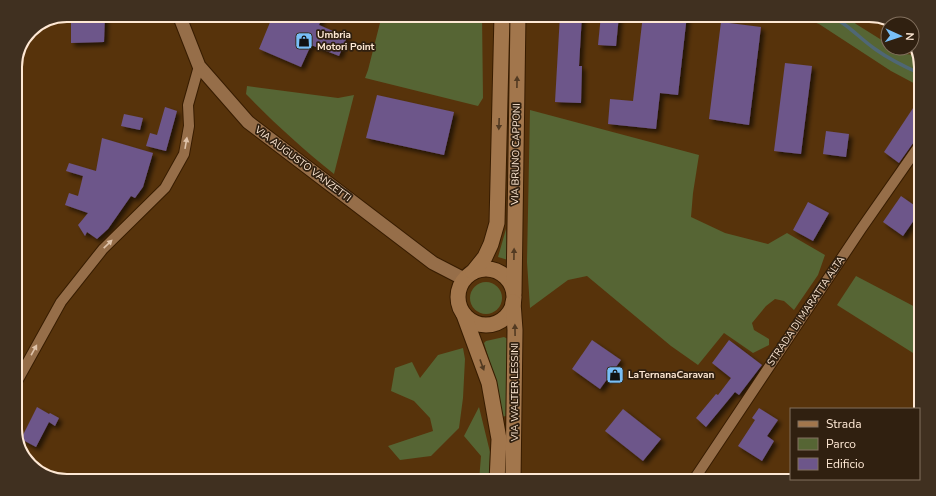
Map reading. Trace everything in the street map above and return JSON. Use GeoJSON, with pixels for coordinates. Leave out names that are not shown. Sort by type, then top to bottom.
{"type":"FeatureCollection","features":[{"type":"Feature","properties":{"kind":"main road","name":"VIA BRUNO CAPPONI"},"geometry":{"type":"LineString","coordinates":[[469,276],[485,257],[491,244],[497,223],[502,22]]}},
{"type":"Feature","properties":{"kind":"main road","name":"VIA BRUNO CAPPONI"},"geometry":{"type":"LineString","coordinates":[[513,298],[518,22]]}},
{"type":"Feature","properties":{"kind":"main road"},"geometry":{"type":"LineString","coordinates":[[486,269],[499,272],[506,278],[511,285],[513,298],[510,311],[505,318],[488,326],[475,323],[464,315],[459,307],[457,297],[459,288],[469,276],[486,269]]}},
{"type":"Feature","properties":{"kind":"main road","name":"VIA WALTER LESSINI"},"geometry":{"type":"LineString","coordinates":[[513,298],[515,345],[513,474]]}},
{"type":"Feature","properties":{"kind":"main road","name":"VIA WALTER LESSINI"},"geometry":{"type":"LineString","coordinates":[[464,315],[489,383],[499,439],[497,474]]}},
{"type":"Feature","properties":{"kind":"street","name":"VIA AUGUSTO VANZETTI"},"geometry":{"type":"LineString","coordinates":[[182,22],[199,66],[248,122],[434,264],[469,276]]}},
{"type":"Feature","properties":{"kind":"street"},"geometry":{"type":"LineString","coordinates":[[22,372],[61,302],[103,249],[165,188],[184,154],[190,126],[188,105],[199,66]]}},
{"type":"Feature","properties":{"kind":"street","name":"STRADA DI MARATTA ALTA"},"geometry":{"type":"LineString","coordinates":[[698,474],[861,229],[914,153]]}},
{"type":"Feature","properties":{"kind":"green space"},"geometry":{"type":"Polygon","coordinates":[[[380,22],[482,22],[483,98],[478,106],[365,78],[380,22]]]}},
{"type":"Feature","properties":{"kind":"green space"},"geometry":{"type":"Polygon","coordinates":[[[813,22],[854,22],[880,39],[880,56],[913,56],[914,83],[891,71],[819,24],[813,22]]]}},
{"type":"Feature","properties":{"kind":"green space"},"geometry":{"type":"Polygon","coordinates":[[[247,86],[338,98],[354,95],[334,174],[289,136],[246,94],[247,86]]]}},
{"type":"Feature","properties":{"kind":"green space"},"geometry":{"type":"Polygon","coordinates":[[[530,110],[699,155],[691,217],[725,233],[768,244],[787,233],[825,255],[818,275],[794,310],[784,301],[775,299],[766,306],[752,323],[754,330],[769,339],[769,345],[753,353],[724,333],[698,365],[671,346],[587,276],[568,280],[530,308],[527,262],[530,110]]]}},
{"type":"Feature","properties":{"kind":"green space"},"geometry":{"type":"Polygon","coordinates":[[[506,229],[508,260],[498,257],[506,229]]]}},
{"type":"Feature","properties":{"kind":"green space"},"geometry":{"type":"Polygon","coordinates":[[[856,276],[914,306],[914,354],[837,305],[856,276]]]}},
{"type":"Feature","properties":{"kind":"green space"},"geometry":{"type":"Polygon","coordinates":[[[486,282],[495,285],[499,289],[502,298],[499,307],[495,311],[486,314],[477,311],[473,307],[470,298],[473,289],[477,285],[486,282]]]}},
{"type":"Feature","properties":{"kind":"green space"},"geometry":{"type":"Polygon","coordinates":[[[504,337],[508,339],[506,416],[501,417],[495,380],[484,343],[486,341],[504,337]]]}},
{"type":"Feature","properties":{"kind":"green space"},"geometry":{"type":"Polygon","coordinates":[[[463,348],[465,359],[463,398],[459,428],[431,456],[400,460],[388,446],[433,431],[430,418],[414,401],[391,391],[395,368],[412,362],[420,378],[438,355],[463,348]]]}},
{"type":"Feature","properties":{"kind":"green space"},"geometry":{"type":"Polygon","coordinates":[[[479,407],[490,452],[489,474],[480,474],[481,456],[464,436],[479,407]]]}},
{"type":"Feature","properties":{"kind":"building"},"geometry":{"type":"Polygon","coordinates":[[[71,22],[105,22],[104,42],[71,43],[71,22]]]}},
{"type":"Feature","properties":{"kind":"building","name":"Umbria Motori Point"},"geometry":{"type":"Polygon","coordinates":[[[270,22],[320,22],[319,25],[347,37],[339,56],[311,45],[301,67],[259,49],[270,22]]]}},
{"type":"Feature","properties":{"kind":"building"},"geometry":{"type":"Polygon","coordinates":[[[560,22],[582,22],[579,66],[582,66],[581,103],[555,102],[560,22]]]}},
{"type":"Feature","properties":{"kind":"building"},"geometry":{"type":"Polygon","coordinates":[[[600,22],[618,22],[616,46],[598,45],[600,22]]]}},
{"type":"Feature","properties":{"kind":"building"},"geometry":{"type":"Polygon","coordinates":[[[642,22],[686,22],[678,95],[660,93],[656,129],[608,124],[610,99],[633,101],[642,22]]]}},
{"type":"Feature","properties":{"kind":"building"},"geometry":{"type":"Polygon","coordinates":[[[721,22],[761,27],[749,125],[709,119],[721,22]]]}},
{"type":"Feature","properties":{"kind":"building"},"geometry":{"type":"Polygon","coordinates":[[[785,63],[812,66],[801,154],[774,151],[785,63]]]}},
{"type":"Feature","properties":{"kind":"building"},"geometry":{"type":"Polygon","coordinates":[[[377,95],[454,112],[444,155],[366,138],[377,95]]]}},
{"type":"Feature","properties":{"kind":"building"},"geometry":{"type":"Polygon","coordinates":[[[165,107],[177,111],[166,151],[146,146],[150,133],[157,135],[165,107]]]}},
{"type":"Feature","properties":{"kind":"building"},"geometry":{"type":"Polygon","coordinates":[[[914,107],[914,142],[899,163],[884,152],[914,107]]]}},
{"type":"Feature","properties":{"kind":"building"},"geometry":{"type":"Polygon","coordinates":[[[124,114],[143,118],[140,130],[121,126],[124,114]]]}},
{"type":"Feature","properties":{"kind":"building"},"geometry":{"type":"Polygon","coordinates":[[[826,131],[849,134],[846,157],[823,154],[826,131]]]}},
{"type":"Feature","properties":{"kind":"building"},"geometry":{"type":"Polygon","coordinates":[[[102,138],[153,153],[143,187],[135,198],[131,196],[108,229],[97,239],[87,232],[85,236],[78,225],[88,213],[65,205],[69,193],[78,196],[83,176],[66,171],[69,163],[96,171],[102,138]]]}},
{"type":"Feature","properties":{"kind":"building"},"geometry":{"type":"Polygon","coordinates":[[[901,196],[914,205],[914,220],[903,236],[883,222],[901,196]]]}},
{"type":"Feature","properties":{"kind":"building"},"geometry":{"type":"Polygon","coordinates":[[[808,202],[829,213],[813,241],[793,230],[808,202]]]}},
{"type":"Feature","properties":{"kind":"building"},"geometry":{"type":"Polygon","coordinates":[[[592,340],[621,360],[600,389],[572,369],[592,340]]]}},
{"type":"Feature","properties":{"kind":"building"},"geometry":{"type":"Polygon","coordinates":[[[729,340],[762,365],[739,395],[735,392],[706,427],[696,418],[716,394],[718,395],[731,378],[712,363],[729,340]]]}},
{"type":"Feature","properties":{"kind":"building"},"geometry":{"type":"Polygon","coordinates":[[[37,407],[59,418],[55,426],[49,422],[36,447],[23,440],[23,436],[37,407]]]}},
{"type":"Feature","properties":{"kind":"building"},"geometry":{"type":"Polygon","coordinates":[[[759,408],[778,420],[767,436],[774,441],[762,461],[738,446],[755,420],[752,418],[759,408]]]}},
{"type":"Feature","properties":{"kind":"building"},"geometry":{"type":"Polygon","coordinates":[[[623,409],[661,439],[643,461],[605,431],[623,409]]]}},
{"type":"Feature","properties":{"kind":"waterway"},"geometry":{"type":"LineString","coordinates":[[842,22],[869,45],[903,66],[914,71]]}},
{"type":"Feature","properties":{"kind":"place","name":"Umbria Motori Point"},"geometry":{"type":"Point","coordinates":[304,41]}},
{"type":"Feature","properties":{"kind":"place","name":"LaTernanaCaravan"},"geometry":{"type":"Point","coordinates":[615,375]}}]}
